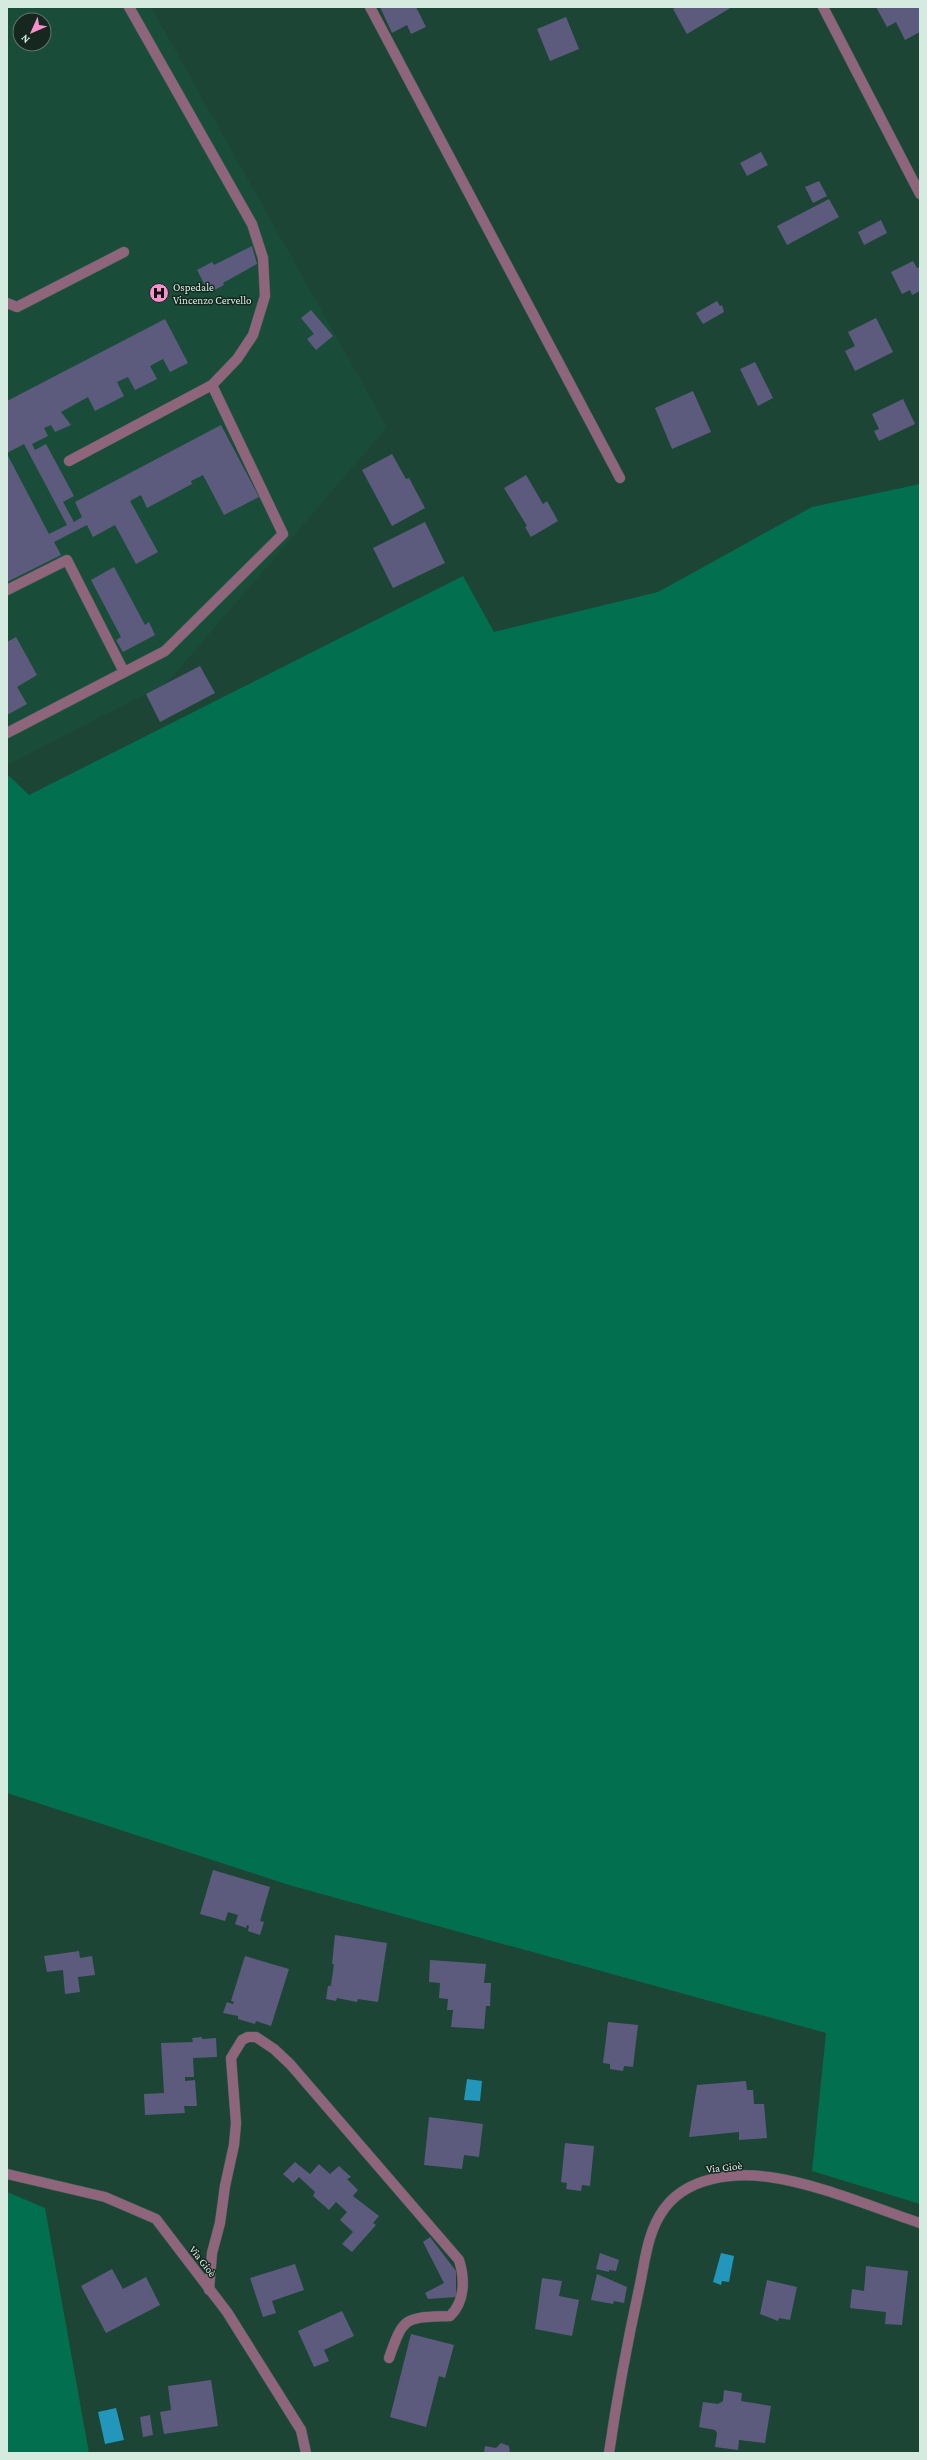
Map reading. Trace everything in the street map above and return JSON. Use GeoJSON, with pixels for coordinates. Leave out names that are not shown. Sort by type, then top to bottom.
{"type":"FeatureCollection","features":[{"type":"Feature","properties":{"kind":"street"},"geometry":{"type":"LineString","coordinates":[[69,461],[212,385],[237,359],[253,334],[265,296],[264,258],[252,224],[129,7]]}},
{"type":"Feature","properties":{"kind":"street"},"geometry":{"type":"LineString","coordinates":[[370,7],[620,478]]}},
{"type":"Feature","properties":{"kind":"street"},"geometry":{"type":"LineString","coordinates":[[823,7],[920,194]]}},
{"type":"Feature","properties":{"kind":"street"},"geometry":{"type":"LineString","coordinates":[[7,303],[17,307],[124,252]]}},
{"type":"Feature","properties":{"kind":"street"},"geometry":{"type":"LineString","coordinates":[[7,732],[165,651],[283,534],[212,385]]}},
{"type":"Feature","properties":{"kind":"street"},"geometry":{"type":"LineString","coordinates":[[7,590],[66,560],[124,672]]}},
{"type":"Feature","properties":{"kind":"street"},"geometry":{"type":"LineString","coordinates":[[210,2290],[212,2254],[220,2223],[225,2186],[234,2145],[236,2123],[231,2058],[242,2040],[256,2037],[274,2048],[290,2064],[459,2260],[462,2272],[461,2304],[450,2316],[413,2318],[407,2321],[398,2332],[389,2358]]}},
{"type":"Feature","properties":{"kind":"street","name":"Via Gioè"},"geometry":{"type":"LineString","coordinates":[[7,2174],[105,2197],[156,2219],[227,2312],[301,2430],[306,2453]]}},
{"type":"Feature","properties":{"kind":"street","name":"Via Gioè"},"geometry":{"type":"LineString","coordinates":[[609,2453],[621,2373],[651,2231],[664,2208],[683,2191],[706,2180],[732,2176],[769,2177],[822,2190],[920,2223]]}},
{"type":"Feature","properties":{"kind":"shaded area","name":"Ospedale Vincenzo Cervello"},"geometry":{"type":"Polygon","coordinates":[[[7,7],[151,7],[387,427],[167,683],[7,765],[7,7]]]}},
{"type":"Feature","properties":{"kind":"shaded area"},"geometry":{"type":"Polygon","coordinates":[[[920,484],[920,2204],[812,2171],[826,2033],[289,1885],[7,1793],[7,774],[29,795],[463,576],[494,632],[658,592],[812,507],[920,484]]]}},
{"type":"Feature","properties":{"kind":"shaded area"},"geometry":{"type":"Polygon","coordinates":[[[7,2192],[45,2208],[89,2453],[7,2453],[7,2192]]]}},
{"type":"Feature","properties":{"kind":"water"},"geometry":{"type":"Polygon","coordinates":[[[467,2079],[482,2081],[480,2101],[464,2100],[467,2079]]]}},
{"type":"Feature","properties":{"kind":"water"},"geometry":{"type":"Polygon","coordinates":[[[721,2253],[734,2256],[729,2282],[722,2281],[721,2285],[713,2282],[721,2253]]]}},
{"type":"Feature","properties":{"kind":"water"},"geometry":{"type":"Polygon","coordinates":[[[116,2408],[124,2440],[105,2444],[98,2412],[116,2408]]]}},
{"type":"Feature","properties":{"kind":"building"},"geometry":{"type":"Polygon","coordinates":[[[380,7],[416,7],[426,27],[411,34],[407,25],[392,33],[380,7]]]}},
{"type":"Feature","properties":{"kind":"building"},"geometry":{"type":"Polygon","coordinates":[[[677,7],[732,7],[687,34],[673,9],[677,7]]]}},
{"type":"Feature","properties":{"kind":"building"},"geometry":{"type":"Polygon","coordinates":[[[876,7],[920,7],[920,32],[905,40],[896,22],[887,27],[876,7]]]}},
{"type":"Feature","properties":{"kind":"building"},"geometry":{"type":"Polygon","coordinates":[[[566,17],[579,49],[550,61],[537,29],[566,17]]]}},
{"type":"Feature","properties":{"kind":"building"},"geometry":{"type":"Polygon","coordinates":[[[761,152],[768,165],[747,176],[740,163],[761,152]]]}},
{"type":"Feature","properties":{"kind":"building"},"geometry":{"type":"Polygon","coordinates":[[[819,181],[827,196],[813,203],[805,187],[819,181]]]}},
{"type":"Feature","properties":{"kind":"building"},"geometry":{"type":"Polygon","coordinates":[[[829,199],[839,217],[787,245],[777,226],[829,199]]]}},
{"type":"Feature","properties":{"kind":"building"},"geometry":{"type":"Polygon","coordinates":[[[881,220],[887,233],[864,245],[858,232],[881,220]]]}},
{"type":"Feature","properties":{"kind":"building"},"geometry":{"type":"Polygon","coordinates":[[[252,246],[257,264],[223,283],[224,285],[209,293],[197,270],[212,262],[214,265],[252,246]]]}},
{"type":"Feature","properties":{"kind":"building"},"geometry":{"type":"Polygon","coordinates":[[[913,261],[917,268],[920,267],[920,291],[912,295],[910,290],[902,294],[891,272],[913,261]]]}},
{"type":"Feature","properties":{"kind":"building"},"geometry":{"type":"Polygon","coordinates":[[[717,301],[720,306],[722,305],[724,312],[703,324],[696,313],[717,301]]]}},
{"type":"Feature","properties":{"kind":"building"},"geometry":{"type":"Polygon","coordinates":[[[311,310],[333,336],[316,350],[307,339],[314,334],[301,318],[311,310]]]}},
{"type":"Feature","properties":{"kind":"building"},"geometry":{"type":"Polygon","coordinates":[[[876,318],[893,352],[855,371],[845,351],[855,346],[848,332],[876,318]]]}},
{"type":"Feature","properties":{"kind":"building"},"geometry":{"type":"Polygon","coordinates":[[[165,319],[188,363],[170,372],[163,359],[150,366],[157,379],[135,390],[128,377],[117,382],[124,396],[95,411],[88,397],[61,412],[71,425],[55,432],[51,425],[44,428],[48,436],[32,444],[35,450],[46,444],[74,496],[63,502],[74,522],[82,517],[75,502],[221,425],[259,497],[224,515],[203,475],[191,481],[192,484],[147,508],[141,495],[130,501],[158,552],[136,564],[115,525],[93,537],[87,525],[54,542],[61,555],[7,582],[7,454],[49,534],[67,525],[24,444],[7,453],[7,401],[165,319]]]}},
{"type":"Feature","properties":{"kind":"building"},"geometry":{"type":"Polygon","coordinates":[[[755,362],[773,398],[758,406],[740,369],[755,362]]]}},
{"type":"Feature","properties":{"kind":"building"},"geometry":{"type":"Polygon","coordinates":[[[693,391],[711,432],[672,449],[655,408],[693,391]]]}},
{"type":"Feature","properties":{"kind":"building"},"geometry":{"type":"Polygon","coordinates":[[[903,399],[915,424],[879,441],[874,431],[879,429],[872,414],[903,399]]]}},
{"type":"Feature","properties":{"kind":"building"},"geometry":{"type":"Polygon","coordinates":[[[392,454],[406,479],[409,478],[425,508],[392,526],[362,470],[392,454]]]}},
{"type":"Feature","properties":{"kind":"building"},"geometry":{"type":"Polygon","coordinates":[[[526,475],[543,504],[547,501],[558,521],[531,537],[525,527],[527,526],[504,488],[526,475]]]}},
{"type":"Feature","properties":{"kind":"building"},"geometry":{"type":"Polygon","coordinates":[[[425,522],[445,563],[393,588],[373,548],[425,522]]]}},
{"type":"Feature","properties":{"kind":"building"},"geometry":{"type":"Polygon","coordinates":[[[114,567],[145,625],[149,622],[155,635],[123,652],[116,640],[121,637],[91,580],[114,567]]]}},
{"type":"Feature","properties":{"kind":"building"},"geometry":{"type":"Polygon","coordinates":[[[16,637],[37,675],[17,687],[27,704],[7,715],[7,642],[16,637]]]}},
{"type":"Feature","properties":{"kind":"building"},"geometry":{"type":"Polygon","coordinates":[[[200,666],[215,693],[160,722],[146,694],[200,666]]]}},
{"type":"Feature","properties":{"kind":"building"},"geometry":{"type":"Polygon","coordinates":[[[213,1870],[270,1887],[260,1921],[264,1922],[260,1935],[248,1931],[249,1926],[247,1925],[246,1928],[235,1924],[238,1915],[228,1912],[225,1921],[200,1914],[213,1870]]]}},
{"type":"Feature","properties":{"kind":"building"},"geometry":{"type":"Polygon","coordinates":[[[335,1935],[387,1943],[378,2002],[358,1999],[357,2002],[337,1998],[336,2001],[326,1999],[328,1986],[333,1985],[331,1985],[334,1964],[332,1964],[335,1935]]]}},
{"type":"Feature","properties":{"kind":"building"},"geometry":{"type":"Polygon","coordinates":[[[79,1951],[80,1958],[92,1956],[95,1975],[78,1977],[80,1992],[65,1994],[63,1970],[47,1972],[44,1956],[79,1951]]]}},
{"type":"Feature","properties":{"kind":"building"},"geometry":{"type":"Polygon","coordinates":[[[245,1956],[289,1969],[271,2026],[256,2021],[255,2024],[238,2019],[238,2016],[223,2013],[227,2002],[233,2004],[234,2002],[231,2001],[245,1956]]]}},
{"type":"Feature","properties":{"kind":"building"},"geometry":{"type":"Polygon","coordinates":[[[430,1960],[486,1964],[484,1983],[491,1983],[490,2006],[486,2006],[484,2029],[451,2027],[453,2010],[447,2010],[448,1999],[439,1998],[440,1983],[429,1982],[430,1960]]]}},
{"type":"Feature","properties":{"kind":"building"},"geometry":{"type":"Polygon","coordinates":[[[608,2022],[638,2025],[633,2067],[624,2066],[623,2071],[610,2069],[610,2064],[603,2063],[608,2022]]]}},
{"type":"Feature","properties":{"kind":"building"},"geometry":{"type":"Polygon","coordinates":[[[202,2037],[202,2039],[216,2038],[217,2057],[193,2058],[194,2077],[185,2077],[185,2081],[195,2080],[197,2106],[184,2106],[185,2113],[145,2115],[144,2094],[164,2093],[161,2043],[193,2042],[192,2038],[202,2037]]]}},
{"type":"Feature","properties":{"kind":"building"},"geometry":{"type":"Polygon","coordinates":[[[746,2081],[747,2090],[753,2090],[754,2104],[764,2104],[767,2138],[739,2140],[739,2132],[689,2137],[697,2085],[746,2081]]]}},
{"type":"Feature","properties":{"kind":"building"},"geometry":{"type":"Polygon","coordinates":[[[429,2117],[483,2124],[479,2157],[464,2155],[462,2169],[424,2165],[429,2117]]]}},
{"type":"Feature","properties":{"kind":"building"},"geometry":{"type":"Polygon","coordinates":[[[565,2143],[594,2146],[590,2186],[582,2185],[581,2191],[566,2189],[567,2183],[561,2182],[565,2143]]]}},
{"type":"Feature","properties":{"kind":"building"},"geometry":{"type":"Polygon","coordinates":[[[295,2162],[310,2174],[319,2164],[330,2174],[339,2166],[351,2177],[347,2179],[358,2190],[353,2196],[379,2216],[373,2223],[376,2225],[352,2252],[342,2244],[353,2232],[340,2220],[347,2212],[336,2202],[329,2210],[313,2196],[315,2192],[299,2177],[293,2183],[283,2174],[295,2162]]]}},
{"type":"Feature","properties":{"kind":"building"},"geometry":{"type":"Polygon","coordinates":[[[430,2237],[456,2271],[456,2297],[428,2299],[425,2293],[444,2283],[423,2242],[430,2237]]]}},
{"type":"Feature","properties":{"kind":"building"},"geometry":{"type":"Polygon","coordinates":[[[600,2253],[619,2260],[616,2271],[609,2270],[609,2272],[596,2269],[600,2253]]]}},
{"type":"Feature","properties":{"kind":"building"},"geometry":{"type":"Polygon","coordinates":[[[295,2264],[304,2290],[272,2301],[276,2313],[263,2317],[250,2278],[295,2264]]]}},
{"type":"Feature","properties":{"kind":"building"},"geometry":{"type":"Polygon","coordinates":[[[866,2266],[908,2271],[902,2325],[885,2324],[886,2312],[850,2308],[852,2289],[864,2291],[866,2266]]]}},
{"type":"Feature","properties":{"kind":"building"},"geometry":{"type":"Polygon","coordinates":[[[112,2269],[123,2289],[146,2277],[160,2305],[106,2333],[81,2286],[112,2269]]]}},
{"type":"Feature","properties":{"kind":"building"},"geometry":{"type":"Polygon","coordinates":[[[597,2274],[627,2287],[624,2303],[614,2301],[613,2304],[591,2300],[597,2274]]]}},
{"type":"Feature","properties":{"kind":"building"},"geometry":{"type":"Polygon","coordinates":[[[542,2278],[562,2281],[559,2296],[579,2300],[572,2336],[535,2329],[542,2278]]]}},
{"type":"Feature","properties":{"kind":"building"},"geometry":{"type":"Polygon","coordinates":[[[767,2280],[797,2287],[790,2320],[779,2318],[778,2321],[760,2314],[767,2280]]]}},
{"type":"Feature","properties":{"kind":"building"},"geometry":{"type":"Polygon","coordinates":[[[342,2311],[354,2336],[324,2350],[329,2361],[314,2367],[298,2331],[342,2311]]]}},
{"type":"Feature","properties":{"kind":"building"},"geometry":{"type":"Polygon","coordinates":[[[411,2334],[454,2345],[445,2378],[439,2376],[426,2427],[390,2417],[411,2334]]]}},
{"type":"Feature","properties":{"kind":"building"},"geometry":{"type":"Polygon","coordinates":[[[211,2380],[218,2426],[164,2434],[160,2412],[171,2410],[168,2386],[211,2380]]]}},
{"type":"Feature","properties":{"kind":"building"},"geometry":{"type":"Polygon","coordinates":[[[724,2390],[742,2393],[741,2401],[771,2406],[765,2443],[739,2440],[738,2450],[715,2447],[717,2433],[715,2430],[699,2427],[703,2402],[718,2404],[723,2401],[724,2390]]]}},
{"type":"Feature","properties":{"kind":"building"},"geometry":{"type":"Polygon","coordinates":[[[150,2415],[153,2435],[143,2437],[140,2417],[150,2415]]]}},
{"type":"Feature","properties":{"kind":"building"},"geometry":{"type":"Polygon","coordinates":[[[501,2443],[509,2446],[510,2453],[484,2453],[485,2446],[496,2448],[501,2443]]]}},
{"type":"Feature","properties":{"kind":"place","name":"Ospedale Vincenzo Cervello"},"geometry":{"type":"Point","coordinates":[159,293]}}]}
